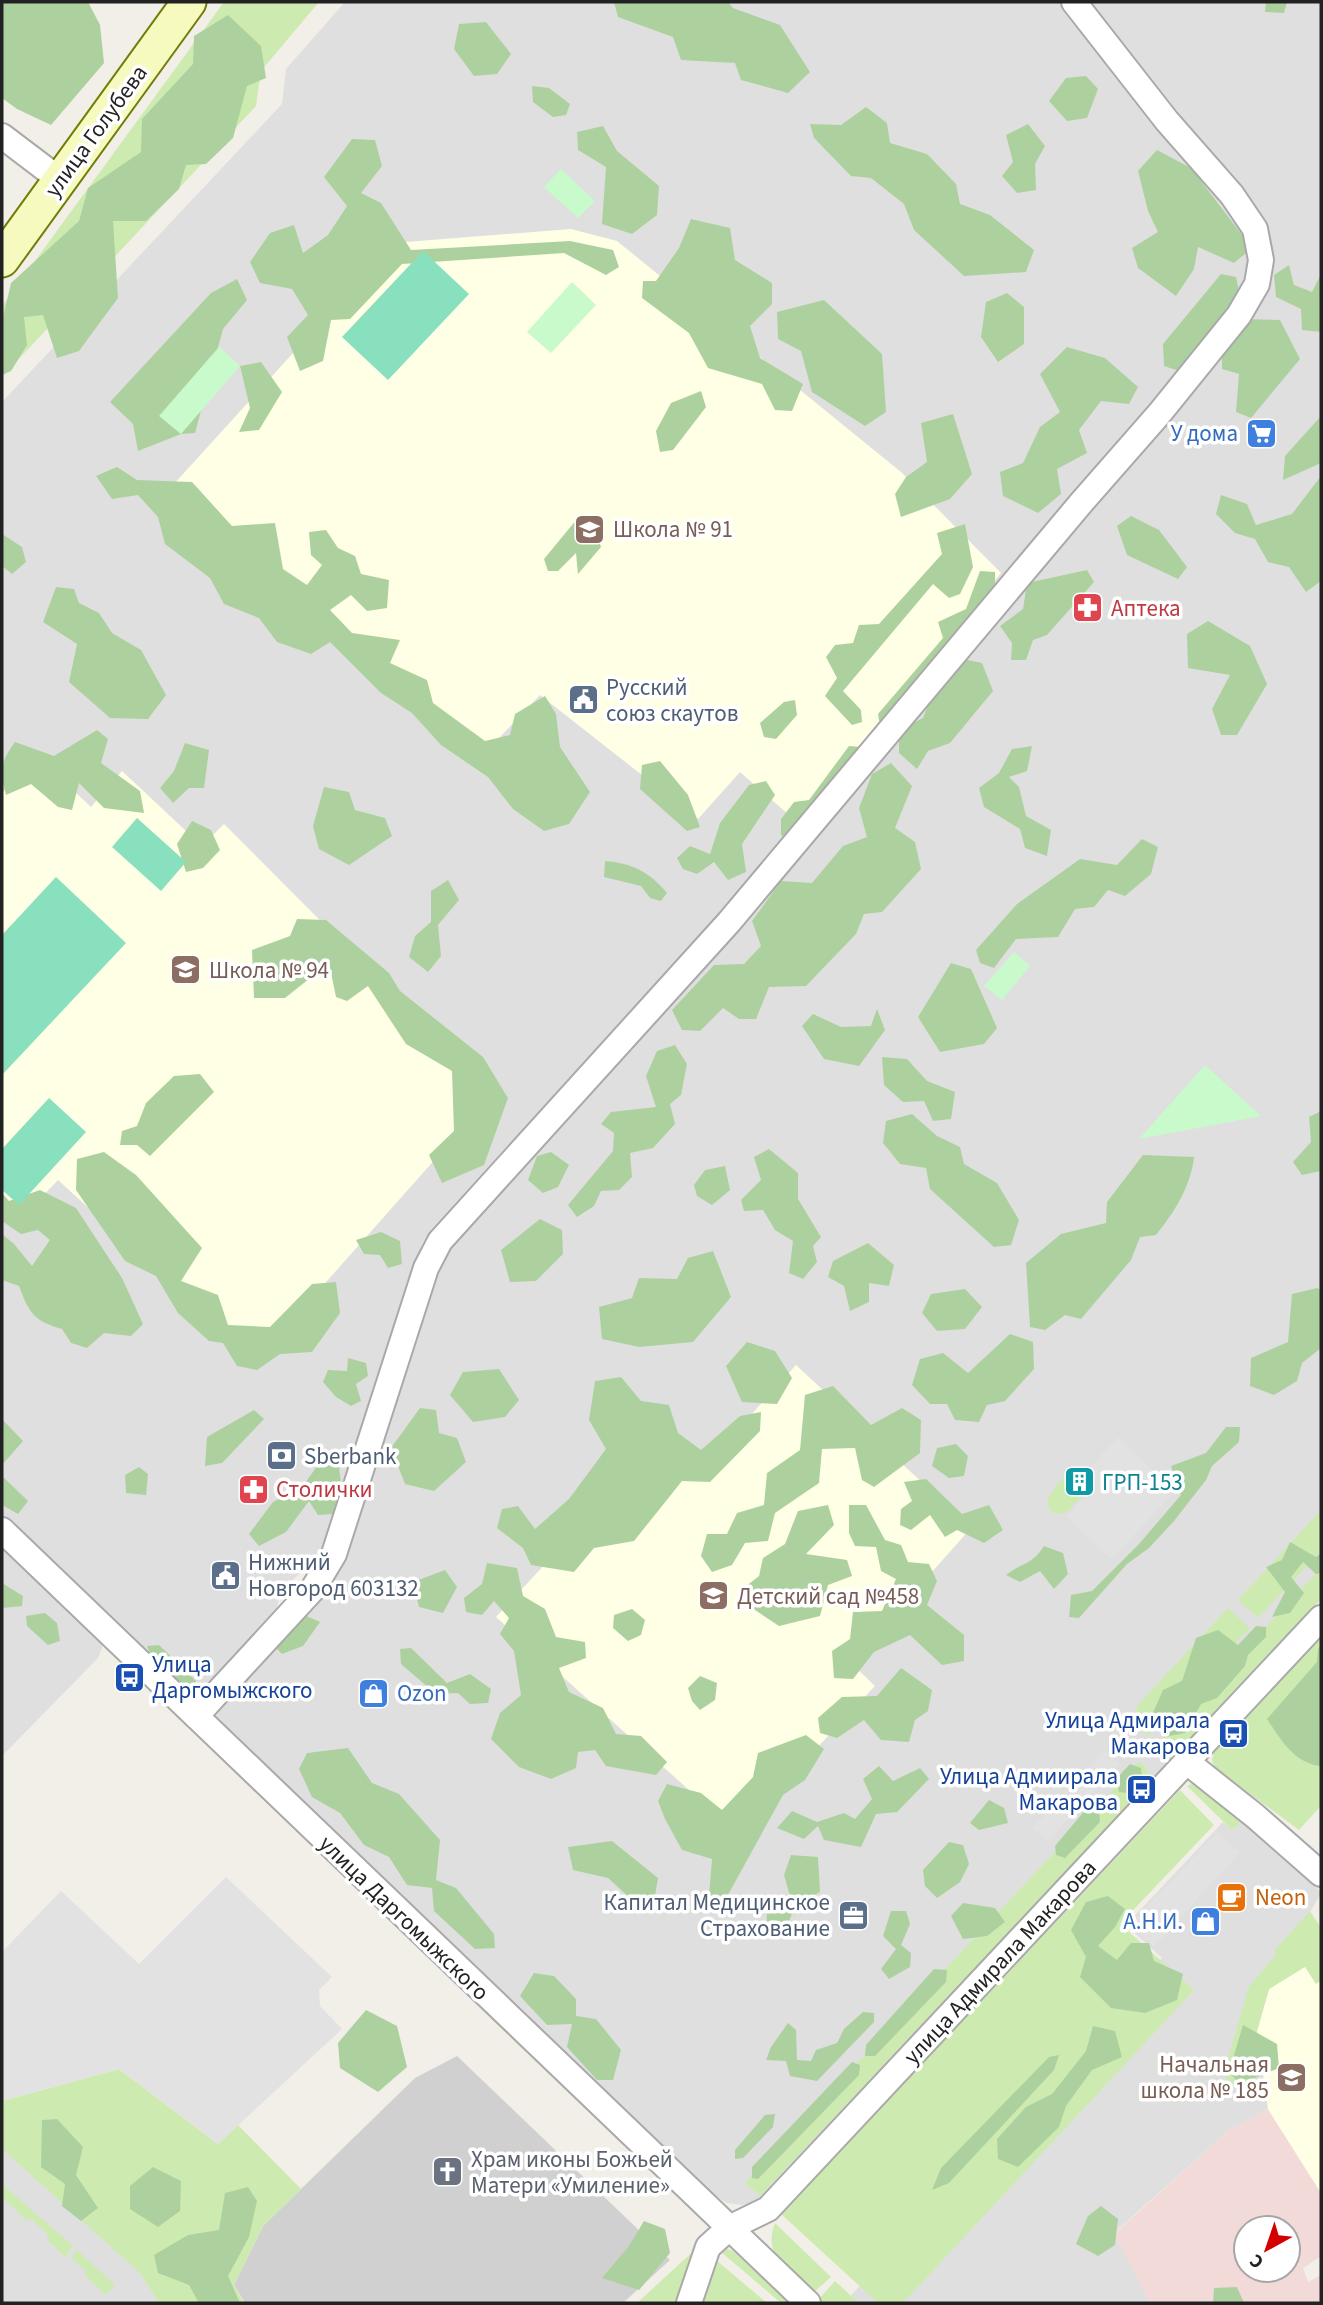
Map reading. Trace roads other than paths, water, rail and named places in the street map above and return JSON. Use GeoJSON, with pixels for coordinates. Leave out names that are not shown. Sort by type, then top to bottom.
{"type":"FeatureCollection","features":[{"type":"Feature","properties":{"kind":"street","name":"улица Голубева"},"geometry":{"type":"LineString","coordinates":[[2,260],[189,2]]}},
{"type":"Feature","properties":{"kind":"street"},"geometry":{"type":"LineString","coordinates":[[196,1716],[313,1589],[334,1554],[427,1264],[440,1241],[729,922],[1159,414],[1239,315],[1257,285],[1261,260],[1255,229],[1232,195],[1167,121],[1074,2]]}},
{"type":"Feature","properties":{"kind":"street"},"geometry":{"type":"LineString","coordinates":[[2,136],[60,180]]}},
{"type":"Feature","properties":{"kind":"street","name":"улица Даргомыжского"},"geometry":{"type":"LineString","coordinates":[[2,1530],[808,2303]]}},
{"type":"Feature","properties":{"kind":"street","name":"улица Адмирала Макарова"},"geometry":{"type":"LineString","coordinates":[[688,2303],[708,2247],[729,2228],[768,2209],[1321,1618]]}},
{"type":"Feature","properties":{"kind":"street"},"geometry":{"type":"LineString","coordinates":[[1187,1762],[1255,1816],[1321,1874]]}},
{"type":"Feature","properties":{"kind":"place","name":"У дома"},"geometry":{"type":"Point","coordinates":[1261,433]}},
{"type":"Feature","properties":{"kind":"place","name":"Школа № 91"},"geometry":{"type":"Point","coordinates":[590,529]}},
{"type":"Feature","properties":{"kind":"place","name":"Аптека"},"geometry":{"type":"Point","coordinates":[1088,608]}},
{"type":"Feature","properties":{"kind":"place","name":"Русский союз скаутов"},"geometry":{"type":"Point","coordinates":[583,700]}},
{"type":"Feature","properties":{"kind":"place","name":"Школа № 94"},"geometry":{"type":"Point","coordinates":[186,970]}},
{"type":"Feature","properties":{"kind":"place","name":"Sberbank"},"geometry":{"type":"Point","coordinates":[281,1456]}},
{"type":"Feature","properties":{"kind":"place","name":"ГРП-153"},"geometry":{"type":"Point","coordinates":[1079,1482]}},
{"type":"Feature","properties":{"kind":"place","name":"Столички"},"geometry":{"type":"Point","coordinates":[253,1489]}},
{"type":"Feature","properties":{"kind":"place","name":"Нижний Новгород 603132"},"geometry":{"type":"Point","coordinates":[225,1575]}},
{"type":"Feature","properties":{"kind":"place","name":"Детский сад №458"},"geometry":{"type":"Point","coordinates":[714,1596]}},
{"type":"Feature","properties":{"kind":"place","name":"Улица Даргомыжского"},"geometry":{"type":"Point","coordinates":[129,1677]}},
{"type":"Feature","properties":{"kind":"place","name":"Ozon"},"geometry":{"type":"Point","coordinates":[374,1693]}},
{"type":"Feature","properties":{"kind":"place","name":"Улица Адмирала Макарова"},"geometry":{"type":"Point","coordinates":[1233,1733]}},
{"type":"Feature","properties":{"kind":"place","name":"Улица Адмиирала Макарова"},"geometry":{"type":"Point","coordinates":[1141,1789]}},
{"type":"Feature","properties":{"kind":"place","name":"Neon"},"geometry":{"type":"Point","coordinates":[1232,1897]}},
{"type":"Feature","properties":{"kind":"place","name":"Капитал Медицинское Страхование"},"geometry":{"type":"Point","coordinates":[853,1915]}},
{"type":"Feature","properties":{"kind":"place","name":"А.Н.И."},"geometry":{"type":"Point","coordinates":[1206,1921]}},
{"type":"Feature","properties":{"kind":"place","name":"Начальная школа № 185"},"geometry":{"type":"Point","coordinates":[1292,2077]}},
{"type":"Feature","properties":{"kind":"place","name":"Храм иконы Божьей Матери «Умиление»"},"geometry":{"type":"Point","coordinates":[448,2172]}}]}
